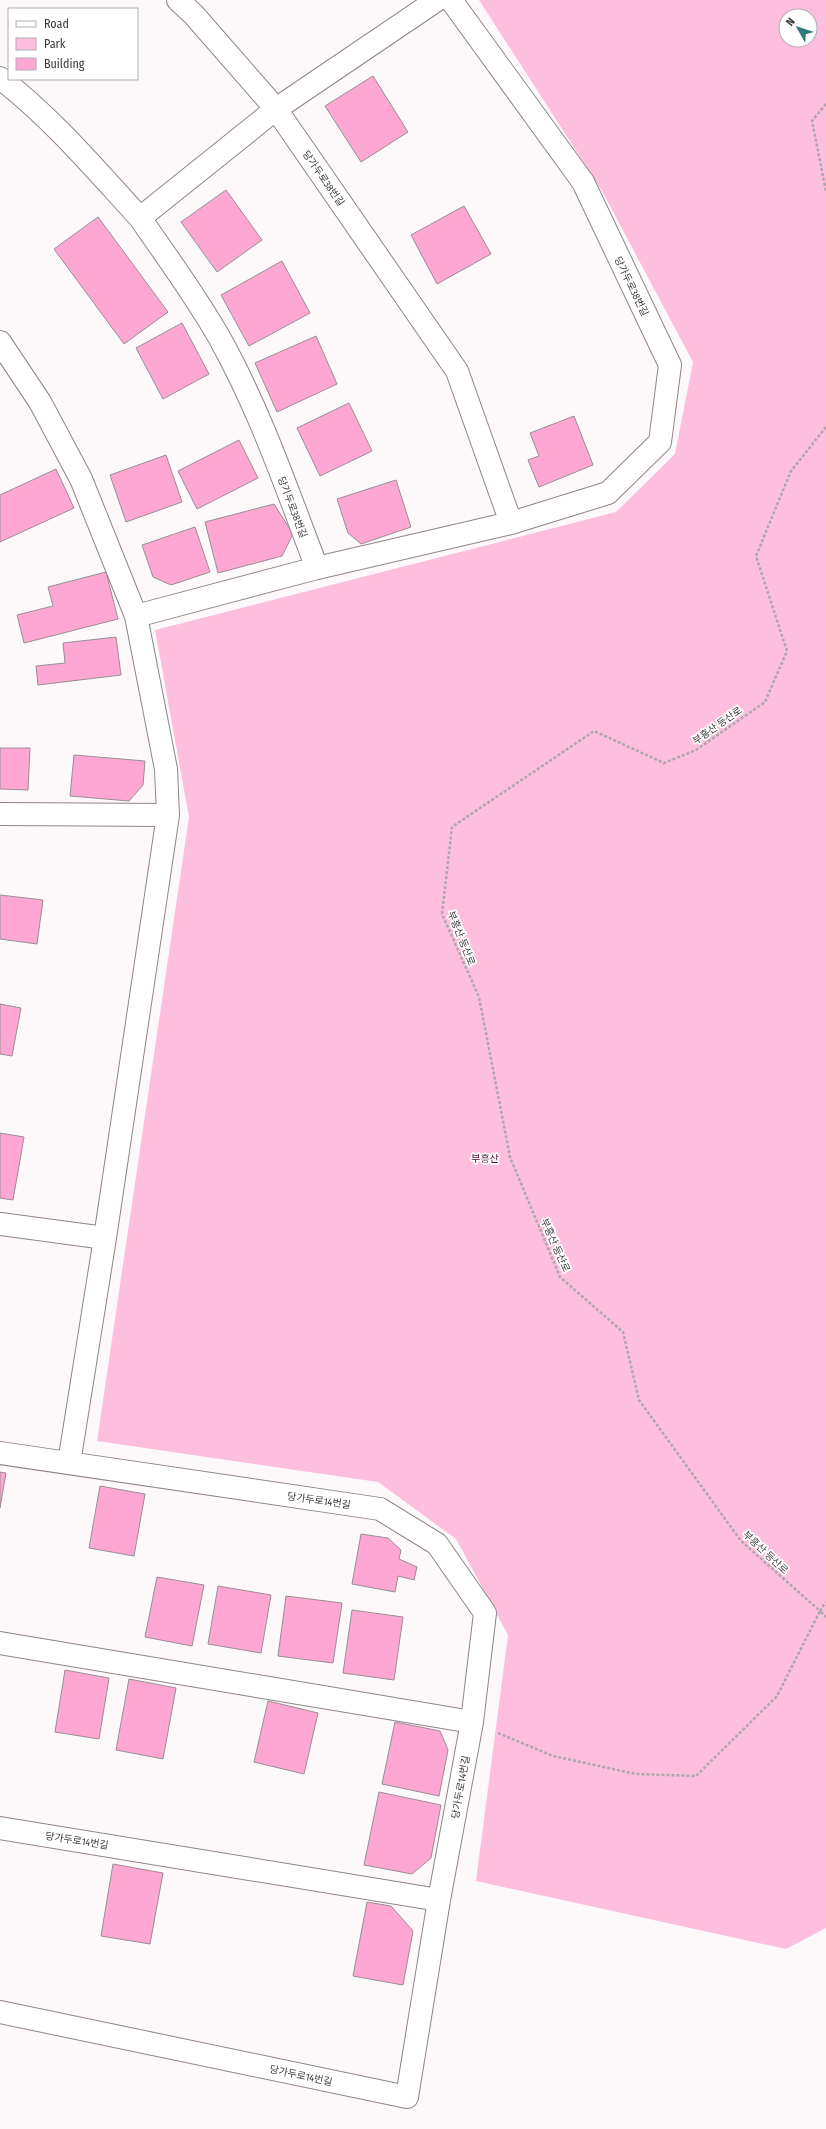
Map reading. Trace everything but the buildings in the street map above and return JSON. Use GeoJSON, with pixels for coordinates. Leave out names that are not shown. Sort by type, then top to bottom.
{"type":"FeatureCollection","features":[{"type":"Feature","properties":{"kind":"street","name":"당가두로38번길"},"geometry":{"type":"LineString","coordinates":[[178,0],[194,15],[276,109],[456,371],[511,523]]}},
{"type":"Feature","properties":{"kind":"street"},"geometry":{"type":"LineString","coordinates":[[140,218],[276,109],[437,0]]}},
{"type":"Feature","properties":{"kind":"street","name":"당가두로38번길"},"geometry":{"type":"LineString","coordinates":[[136,616],[317,568],[511,523],[608,492],[660,442],[670,365],[583,182],[451,0]]}},
{"type":"Feature","properties":{"kind":"street","name":"당가두로38번길"},"geometry":{"type":"LineString","coordinates":[[0,78],[17,91],[81,154],[140,218],[190,291],[219,337],[258,416],[317,568]]}},
{"type":"Feature","properties":{"kind":"street"},"geometry":{"type":"LineString","coordinates":[[0,342],[40,402],[81,479],[136,616],[166,769],[168,815],[105,1238],[69,1463]]}},
{"type":"Feature","properties":{"kind":"street"},"geometry":{"type":"LineString","coordinates":[[0,814],[168,815]]}},
{"type":"Feature","properties":{"kind":"street"},"geometry":{"type":"LineString","coordinates":[[0,1224],[105,1238]]}},
{"type":"Feature","properties":{"kind":"street","name":"당가두로14번길"},"geometry":{"type":"LineString","coordinates":[[0,1453],[380,1509],[437,1544],[485,1613],[472,1722],[439,1900],[407,2097],[0,2012]]}},
{"type":"Feature","properties":{"kind":"street"},"geometry":{"type":"LineString","coordinates":[[0,1643],[472,1722]]}},
{"type":"Feature","properties":{"kind":"street","name":"당가두로14번길"},"geometry":{"type":"LineString","coordinates":[[0,1828],[439,1900]]}},
{"type":"Feature","properties":{"kind":"path"},"geometry":{"type":"LineString","coordinates":[[826,104],[812,121],[826,192]]}},
{"type":"Feature","properties":{"kind":"path","name":"부흥산 등산로"},"geometry":{"type":"LineString","coordinates":[[826,427],[791,471],[756,556],[787,651],[765,702],[696,750],[664,763],[594,731],[452,827],[442,914],[479,997],[510,1157],[560,1277],[623,1332],[639,1400],[741,1541],[826,1617]]}},
{"type":"Feature","properties":{"kind":"path"},"geometry":{"type":"LineString","coordinates":[[472,1722],[553,1756],[636,1774],[696,1776],[778,1696],[820,1611],[826,1602]]}},
{"type":"Feature","properties":{"kind":"green space","name":"부흥산"},"geometry":{"type":"Polygon","coordinates":[[[479,0],[826,0],[826,1928],[786,1949],[476,1881],[508,1635],[456,1539],[378,1482],[97,1441],[189,817],[155,630],[616,512],[675,454],[693,362],[602,191],[479,0]]]}}]}
